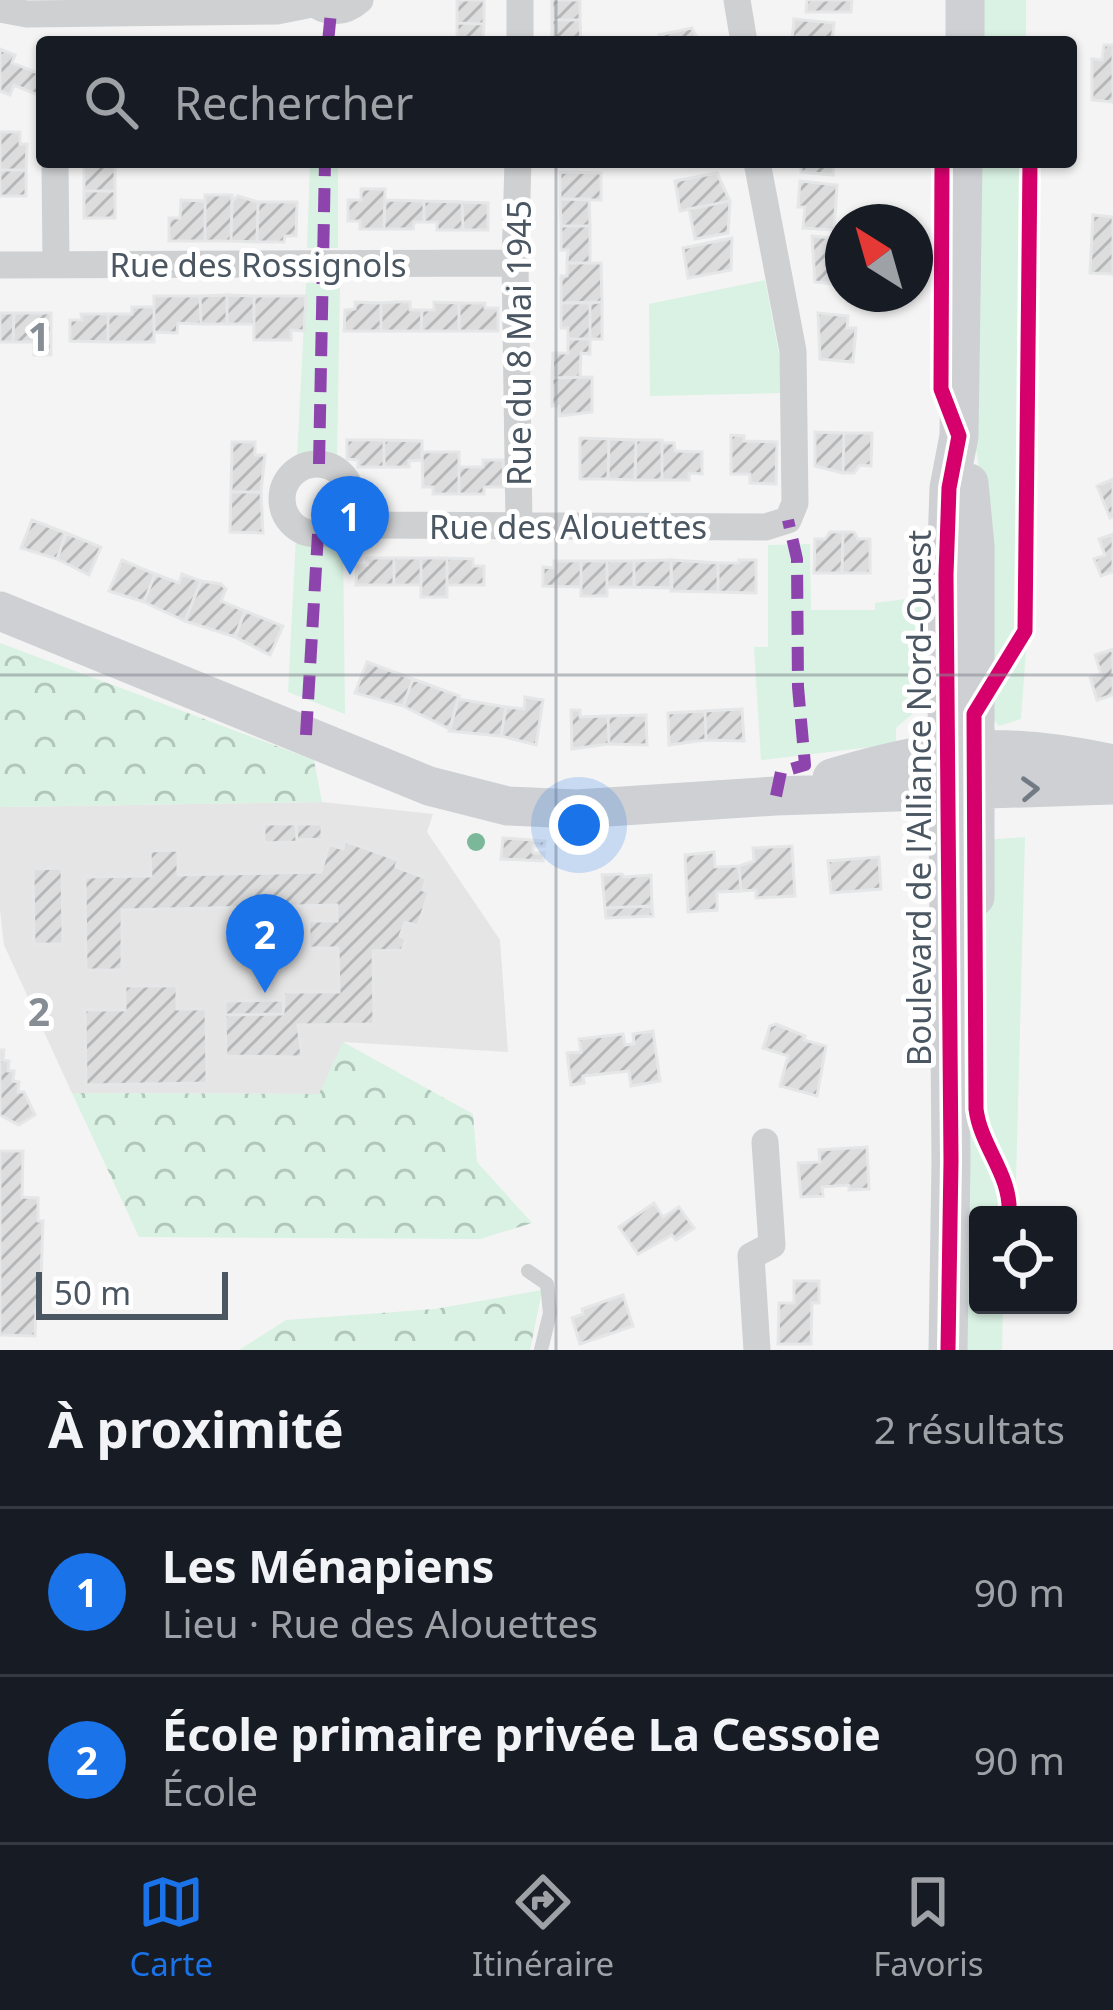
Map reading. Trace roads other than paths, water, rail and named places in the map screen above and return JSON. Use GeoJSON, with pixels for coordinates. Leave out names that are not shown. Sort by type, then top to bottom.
{"type":"FeatureCollection","features":[{"type":"Feature","properties":{"kind":"main road"},"geometry":{"type":"LineString","coordinates":[[965,0],[965,36]]}},
{"type":"Feature","properties":{"kind":"main road","name":"Boulevard de l'Alliance Nord-Ouest"},"geometry":{"type":"LineString","coordinates":[[948,1350],[961,750],[975,546],[959,436],[962,168]]}},
{"type":"Feature","properties":{"kind":"main road"},"geometry":{"type":"LineString","coordinates":[[0,611],[408,778],[482,801],[577,808],[1113,784]]}},
{"type":"Feature","properties":{"kind":"main road"},"geometry":{"type":"LineString","coordinates":[[776,796],[871,767],[961,750],[1041,750],[1113,764]]}},
{"type":"Feature","properties":{"kind":"street"},"geometry":{"type":"LineString","coordinates":[[0,9],[55,28],[278,11],[311,2],[338,11],[361,0]]}},
{"type":"Feature","properties":{"kind":"street"},"geometry":{"type":"LineString","coordinates":[[520,0],[520,36]]}},
{"type":"Feature","properties":{"kind":"street"},"geometry":{"type":"LineString","coordinates":[[737,0],[743,36]]}},
{"type":"Feature","properties":{"kind":"street"},"geometry":{"type":"LineString","coordinates":[[746,36],[760,0]]}},
{"type":"Feature","properties":{"kind":"street"},"geometry":{"type":"LineString","coordinates":[[55,168],[56,264]]}},
{"type":"Feature","properties":{"kind":"street","name":"Rue du 8 Mai 1945"},"geometry":{"type":"LineString","coordinates":[[518,168],[519,524]]}},
{"type":"Feature","properties":{"kind":"street","name":"Rue des Alouettes"},"geometry":{"type":"LineString","coordinates":[[347,517],[371,525],[766,527],[788,520],[795,503],[795,367],[758,168]]}},
{"type":"Feature","properties":{"kind":"street","name":"Rue des Rossignols"},"geometry":{"type":"LineString","coordinates":[[0,265],[515,263]]}},
{"type":"Feature","properties":{"kind":"street"},"geometry":{"type":"LineString","coordinates":[[757,1350],[751,1256],[772,1245],[765,1142]]}},
{"type":"Feature","properties":{"kind":"lane"},"geometry":{"type":"LineString","coordinates":[[529,1271],[547,1284],[550,1312],[541,1350]]}},
{"type":"Feature","properties":{"kind":"place","name":"Les Ménapiens"},"geometry":{"type":"Point","coordinates":[350,575]}},
{"type":"Feature","properties":{"kind":"place","name":"École primaire privée La Cessoie"},"geometry":{"type":"Point","coordinates":[265,993]}}]}
